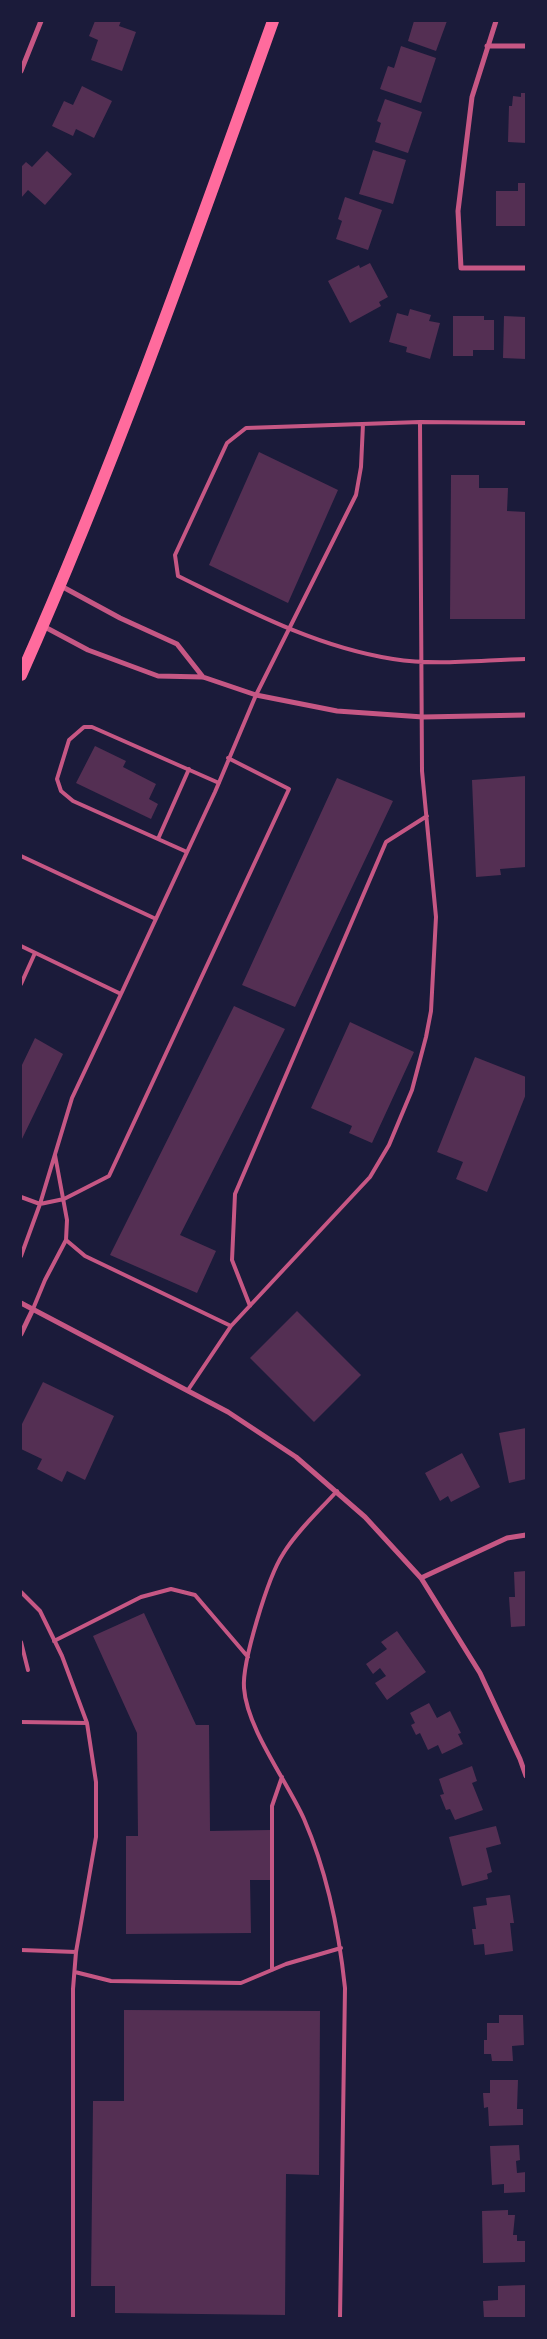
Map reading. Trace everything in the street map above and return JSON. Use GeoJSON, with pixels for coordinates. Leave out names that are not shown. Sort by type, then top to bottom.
{"type":"FeatureCollection","features":[{"type":"Feature","properties":{"kind":"main road"},"geometry":{"type":"LineString","coordinates":[[21,675],[61,586],[161,332],[273,21]]}},
{"type":"Feature","properties":{"kind":"street"},"geometry":{"type":"LineString","coordinates":[[21,71],[41,21]]}},
{"type":"Feature","properties":{"kind":"street"},"geometry":{"type":"LineString","coordinates":[[496,21],[472,97],[458,211],[461,268],[526,268]]}},
{"type":"Feature","properties":{"kind":"street"},"geometry":{"type":"LineString","coordinates":[[487,46],[526,46]]}},
{"type":"Feature","properties":{"kind":"street"},"geometry":{"type":"LineString","coordinates":[[61,586],[120,618],[177,644],[203,677]]}},
{"type":"Feature","properties":{"kind":"street"},"geometry":{"type":"LineString","coordinates":[[43,626],[88,650],[158,676],[203,677],[256,695],[337,710],[423,717],[526,715]]}},
{"type":"Feature","properties":{"kind":"street"},"geometry":{"type":"LineString","coordinates":[[21,1304],[228,1412],[296,1457],[337,1490],[365,1517],[421,1578],[480,1673],[526,1776]]}},
{"type":"Feature","properties":{"kind":"street"},"geometry":{"type":"LineString","coordinates":[[21,1334],[33,1309]]}},
{"type":"Feature","properties":{"kind":"street"},"geometry":{"type":"LineString","coordinates":[[421,1578],[507,1538],[526,1535]]}},
{"type":"Feature","properties":{"kind":"lane"},"geometry":{"type":"LineString","coordinates":[[526,423],[420,422],[246,428],[227,443],[175,555],[178,576],[289,630],[358,653],[422,661],[526,659]]}},
{"type":"Feature","properties":{"kind":"lane"},"geometry":{"type":"LineString","coordinates":[[188,1390],[231,1326],[370,1177],[389,1144],[412,1090],[431,1010],[436,917],[422,771],[420,422]]}},
{"type":"Feature","properties":{"kind":"lane"},"geometry":{"type":"LineString","coordinates":[[21,1256],[40,1204],[72,1098],[219,783],[256,695],[356,495],[361,467],[364,424]]}},
{"type":"Feature","properties":{"kind":"lane"},"geometry":{"type":"LineString","coordinates":[[187,852],[73,801],[61,791],[57,779],[69,740],[84,727],[92,727],[219,783]]}},
{"type":"Feature","properties":{"kind":"lane"},"geometry":{"type":"LineString","coordinates":[[21,1197],[40,1204],[64,1199],[109,1176],[289,789],[228,758]]}},
{"type":"Feature","properties":{"kind":"lane"},"geometry":{"type":"LineString","coordinates":[[158,839],[189,769]]}},
{"type":"Feature","properties":{"kind":"lane"},"geometry":{"type":"LineString","coordinates":[[250,1306],[232,1260],[235,1194],[386,842],[427,816]]}},
{"type":"Feature","properties":{"kind":"lane"},"geometry":{"type":"LineString","coordinates":[[21,856],[156,919]]}},
{"type":"Feature","properties":{"kind":"lane"},"geometry":{"type":"LineString","coordinates":[[21,946],[121,994]]}},
{"type":"Feature","properties":{"kind":"lane"},"geometry":{"type":"LineString","coordinates":[[21,984],[35,953]]}},
{"type":"Feature","properties":{"kind":"lane"},"geometry":{"type":"LineString","coordinates":[[33,1309],[45,1280],[66,1240],[67,1220],[55,1154]]}},
{"type":"Feature","properties":{"kind":"lane"},"geometry":{"type":"LineString","coordinates":[[66,1240],[85,1256],[231,1326]]}},
{"type":"Feature","properties":{"kind":"lane"},"geometry":{"type":"LineString","coordinates":[[337,1490],[283,1553],[273,1572],[248,1656],[244,1688],[249,1710],[304,1819],[332,1907],[341,1948],[345,1988],[340,2318]]}},
{"type":"Feature","properties":{"kind":"lane"},"geometry":{"type":"LineString","coordinates":[[54,1641],[140,1597],[171,1589],[195,1595],[248,1656]]}},
{"type":"Feature","properties":{"kind":"lane"},"geometry":{"type":"LineString","coordinates":[[21,1592],[40,1611],[88,1723],[96,1782],[96,1838],[76,1952],[75,1972],[73,2318]]}},
{"type":"Feature","properties":{"kind":"lane"},"geometry":{"type":"LineString","coordinates":[[21,1642],[28,1670]]}},
{"type":"Feature","properties":{"kind":"lane"},"geometry":{"type":"LineString","coordinates":[[21,1722],[88,1723]]}},
{"type":"Feature","properties":{"kind":"lane"},"geometry":{"type":"LineString","coordinates":[[272,1970],[272,1806],[282,1777]]}},
{"type":"Feature","properties":{"kind":"lane"},"geometry":{"type":"LineString","coordinates":[[75,1972],[111,1981],[241,1983],[286,1964],[341,1948]]}},
{"type":"Feature","properties":{"kind":"lane"},"geometry":{"type":"LineString","coordinates":[[21,1950],[76,1952]]}},
{"type":"Feature","properties":{"kind":"building"},"geometry":{"type":"Polygon","coordinates":[[[95,21],[121,21],[119,26],[136,32],[122,71],[91,60],[98,40],[89,36],[95,21]]]}},
{"type":"Feature","properties":{"kind":"building"},"geometry":{"type":"Polygon","coordinates":[[[414,21],[447,21],[436,51],[408,41],[414,21]]]}},
{"type":"Feature","properties":{"kind":"building"},"geometry":{"type":"Polygon","coordinates":[[[401,46],[436,58],[421,103],[380,89],[388,66],[394,68],[401,46]]]}},
{"type":"Feature","properties":{"kind":"building"},"geometry":{"type":"Polygon","coordinates":[[[82,86],[112,101],[94,138],[76,129],[73,136],[52,126],[64,101],[73,105],[82,86]]]}},
{"type":"Feature","properties":{"kind":"building"},"geometry":{"type":"Polygon","coordinates":[[[521,93],[526,93],[526,143],[508,142],[509,106],[512,106],[513,96],[521,97],[521,93]]]}},
{"type":"Feature","properties":{"kind":"building"},"geometry":{"type":"Polygon","coordinates":[[[385,99],[422,112],[408,153],[375,142],[381,123],[377,121],[385,99]]]}},
{"type":"Feature","properties":{"kind":"building"},"geometry":{"type":"Polygon","coordinates":[[[373,150],[406,160],[393,204],[359,194],[373,150]]]}},
{"type":"Feature","properties":{"kind":"building"},"geometry":{"type":"Polygon","coordinates":[[[47,151],[72,174],[45,205],[28,190],[21,198],[21,167],[26,162],[32,167],[47,151]]]}},
{"type":"Feature","properties":{"kind":"building"},"geometry":{"type":"Polygon","coordinates":[[[518,183],[526,183],[526,226],[496,226],[496,191],[518,191],[518,183]]]}},
{"type":"Feature","properties":{"kind":"building"},"geometry":{"type":"Polygon","coordinates":[[[345,197],[382,210],[368,250],[336,239],[342,221],[338,219],[345,197]]]}},
{"type":"Feature","properties":{"kind":"building"},"geometry":{"type":"Polygon","coordinates":[[[370,263],[388,297],[379,302],[381,306],[350,323],[328,281],[359,265],[360,268],[370,263]]]}},
{"type":"Feature","properties":{"kind":"building"},"geometry":{"type":"Polygon","coordinates":[[[410,309],[431,315],[429,321],[440,323],[430,359],[406,352],[407,347],[389,342],[397,313],[408,316],[410,309]]]}},
{"type":"Feature","properties":{"kind":"building"},"geometry":{"type":"Polygon","coordinates":[[[453,316],[484,316],[484,320],[494,320],[494,350],[473,350],[473,356],[453,356],[453,316]]]}},
{"type":"Feature","properties":{"kind":"building"},"geometry":{"type":"Polygon","coordinates":[[[504,316],[526,317],[526,359],[503,358],[504,316]]]}},
{"type":"Feature","properties":{"kind":"building"},"geometry":{"type":"Polygon","coordinates":[[[259,452],[338,490],[288,603],[209,565],[259,452]]]}},
{"type":"Feature","properties":{"kind":"building"},"geometry":{"type":"Polygon","coordinates":[[[451,475],[479,475],[479,488],[508,488],[507,511],[526,512],[526,619],[450,619],[451,475]]]}},
{"type":"Feature","properties":{"kind":"building"},"geometry":{"type":"Polygon","coordinates":[[[95,746],[126,761],[123,767],[156,784],[149,799],[158,804],[151,819],[76,783],[95,746]]]}},
{"type":"Feature","properties":{"kind":"building"},"geometry":{"type":"Polygon","coordinates":[[[526,776],[526,867],[500,869],[501,875],[476,877],[472,780],[526,776]]]}},
{"type":"Feature","properties":{"kind":"building"},"geometry":{"type":"Polygon","coordinates":[[[337,778],[393,801],[295,1007],[242,985],[337,778]]]}},
{"type":"Feature","properties":{"kind":"building"},"geometry":{"type":"Polygon","coordinates":[[[234,1006],[285,1029],[180,1235],[216,1251],[197,1293],[110,1255],[234,1006]]]}},
{"type":"Feature","properties":{"kind":"building"},"geometry":{"type":"Polygon","coordinates":[[[350,1022],[414,1052],[372,1143],[349,1133],[352,1126],[311,1108],[350,1022]]]}},
{"type":"Feature","properties":{"kind":"building"},"geometry":{"type":"Polygon","coordinates":[[[35,1038],[63,1054],[21,1141],[21,1067],[35,1038]]]}},
{"type":"Feature","properties":{"kind":"building"},"geometry":{"type":"Polygon","coordinates":[[[475,1057],[526,1077],[526,1094],[487,1192],[456,1179],[463,1162],[437,1152],[475,1057]]]}},
{"type":"Feature","properties":{"kind":"building"},"geometry":{"type":"Polygon","coordinates":[[[297,1311],[361,1375],[314,1422],[250,1358],[297,1311]]]}},
{"type":"Feature","properties":{"kind":"building"},"geometry":{"type":"Polygon","coordinates":[[[43,1382],[114,1416],[85,1480],[67,1471],[62,1482],[37,1469],[42,1459],[21,1449],[21,1426],[43,1382]]]}},
{"type":"Feature","properties":{"kind":"building"},"geometry":{"type":"Polygon","coordinates":[[[526,1428],[526,1479],[509,1483],[499,1433],[526,1428]]]}},
{"type":"Feature","properties":{"kind":"building"},"geometry":{"type":"Polygon","coordinates":[[[462,1453],[480,1487],[451,1502],[448,1496],[440,1501],[425,1473],[462,1453]]]}},
{"type":"Feature","properties":{"kind":"building"},"geometry":{"type":"Polygon","coordinates":[[[526,1571],[526,1626],[511,1627],[509,1597],[515,1597],[514,1572],[526,1571]]]}},
{"type":"Feature","properties":{"kind":"building"},"geometry":{"type":"Polygon","coordinates":[[[144,1613],[196,1725],[209,1725],[210,1831],[270,1830],[271,1880],[250,1880],[251,1933],[126,1934],[126,1836],[138,1836],[137,1733],[93,1636],[144,1613]]]}},
{"type":"Feature","properties":{"kind":"building"},"geometry":{"type":"Polygon","coordinates":[[[397,1631],[426,1672],[387,1700],[375,1683],[386,1676],[380,1668],[373,1674],[366,1664],[387,1649],[381,1642],[397,1631]]]}},
{"type":"Feature","properties":{"kind":"building"},"geometry":{"type":"Polygon","coordinates":[[[429,1703],[437,1718],[450,1711],[461,1733],[458,1734],[463,1744],[442,1754],[438,1745],[428,1750],[420,1733],[416,1735],[411,1725],[415,1723],[410,1713],[429,1703]]]}},
{"type":"Feature","properties":{"kind":"building"},"geometry":{"type":"Polygon","coordinates":[[[472,1766],[477,1781],[472,1783],[483,1810],[455,1820],[450,1809],[446,1810],[440,1795],[444,1794],[439,1779],[472,1766]]]}},
{"type":"Feature","properties":{"kind":"building"},"geometry":{"type":"Polygon","coordinates":[[[496,1826],[501,1844],[486,1848],[492,1872],[487,1874],[488,1879],[462,1886],[449,1837],[496,1826]]]}},
{"type":"Feature","properties":{"kind":"building"},"geometry":{"type":"Polygon","coordinates":[[[510,1895],[514,1923],[510,1923],[513,1951],[485,1955],[484,1944],[474,1945],[472,1929],[476,1929],[473,1907],[487,1905],[486,1898],[510,1895]]]}},
{"type":"Feature","properties":{"kind":"building"},"geometry":{"type":"Polygon","coordinates":[[[124,2010],[320,2011],[319,2175],[286,2174],[285,2315],[115,2313],[115,2286],[91,2286],[93,2101],[124,2101],[124,2010]]]}},
{"type":"Feature","properties":{"kind":"building"},"geometry":{"type":"Polygon","coordinates":[[[499,2015],[523,2015],[524,2045],[512,2046],[513,2061],[492,2061],[491,2054],[484,2054],[484,2040],[487,2040],[487,2023],[499,2023],[499,2015]]]}},
{"type":"Feature","properties":{"kind":"building"},"geometry":{"type":"Polygon","coordinates":[[[490,2080],[518,2080],[517,2109],[523,2109],[523,2125],[489,2126],[488,2107],[484,2108],[483,2093],[490,2093],[490,2080]]]}},
{"type":"Feature","properties":{"kind":"building"},"geometry":{"type":"Polygon","coordinates":[[[519,2145],[520,2160],[516,2161],[517,2173],[526,2172],[526,2192],[504,2193],[504,2184],[492,2185],[490,2146],[519,2145]]]}},
{"type":"Feature","properties":{"kind":"building"},"geometry":{"type":"Polygon","coordinates":[[[508,2210],[508,2215],[515,2215],[513,2235],[517,2235],[517,2241],[526,2241],[526,2262],[483,2263],[482,2211],[508,2210]]]}},
{"type":"Feature","properties":{"kind":"building"},"geometry":{"type":"Polygon","coordinates":[[[526,2285],[526,2318],[484,2318],[483,2301],[498,2300],[498,2286],[526,2285]]]}}]}
